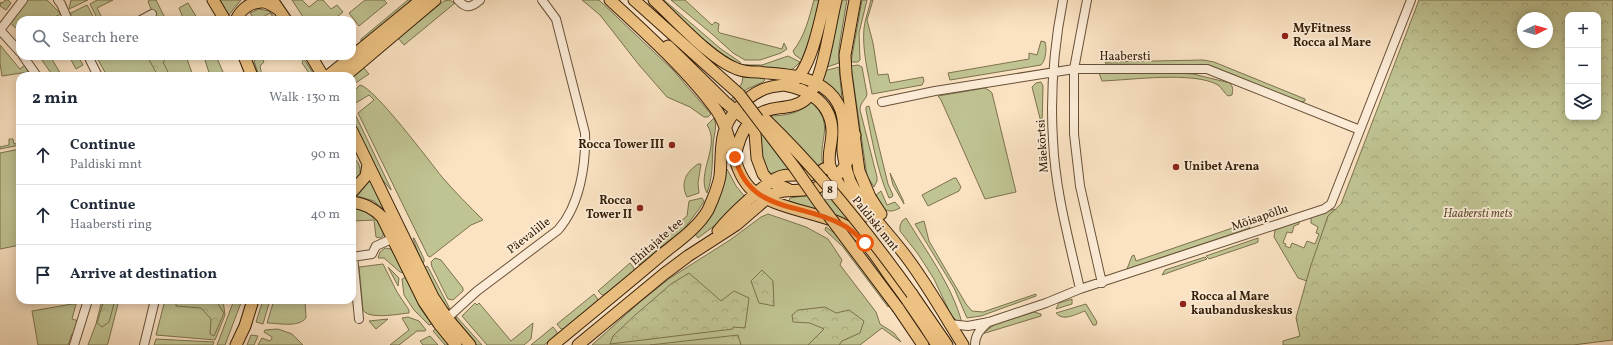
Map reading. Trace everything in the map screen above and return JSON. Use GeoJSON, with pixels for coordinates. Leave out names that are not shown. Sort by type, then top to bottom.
{"type":"FeatureCollection","features":[{"type":"Feature","properties":{"kind":"main road"},"geometry":{"type":"LineString","coordinates":[[213,0],[223,16]]}},
{"type":"Feature","properties":{"kind":"main road"},"geometry":{"type":"LineString","coordinates":[[272,0],[283,16]]}},
{"type":"Feature","properties":{"kind":"main road"},"geometry":{"type":"LineString","coordinates":[[356,53],[421,0]]}},
{"type":"Feature","properties":{"kind":"main road"},"geometry":{"type":"LineString","coordinates":[[350,72],[435,0]]}},
{"type":"Feature","properties":{"kind":"main road"},"geometry":{"type":"LineString","coordinates":[[610,0],[641,29],[693,83],[718,112],[725,127],[738,167],[746,183],[756,193]]}},
{"type":"Feature","properties":{"kind":"main road","name":"Paldiski mnt"},"geometry":{"type":"LineString","coordinates":[[634,0],[785,138],[838,198],[912,294],[947,345]]}},
{"type":"Feature","properties":{"kind":"main road"},"geometry":{"type":"LineString","coordinates":[[654,0],[717,57],[730,66],[746,71],[799,76]]}},
{"type":"Feature","properties":{"kind":"main road"},"geometry":{"type":"LineString","coordinates":[[725,127],[744,101],[761,90],[784,85],[793,81],[799,76],[809,57],[825,0]]}},
{"type":"Feature","properties":{"kind":"main road"},"geometry":{"type":"LineString","coordinates":[[735,157],[741,135],[749,122],[758,114],[764,111],[798,104],[807,98],[816,83],[836,0]]}},
{"type":"Feature","properties":{"kind":"main road"},"geometry":{"type":"LineString","coordinates":[[855,0],[845,55],[846,74],[860,170],[870,197],[921,268],[933,296]]}},
{"type":"Feature","properties":{"kind":"main road"},"geometry":{"type":"LineString","coordinates":[[238,16],[246,7],[255,3],[265,2],[279,10]]}},
{"type":"Feature","properties":{"kind":"main road"},"geometry":{"type":"LineString","coordinates":[[641,29],[667,45],[749,122],[756,133],[758,164],[763,174],[769,182],[794,191]]}},
{"type":"Feature","properties":{"kind":"main road"},"geometry":{"type":"LineString","coordinates":[[246,60],[250,72]]}},
{"type":"Feature","properties":{"kind":"main road"},"geometry":{"type":"LineString","coordinates":[[313,60],[321,72]]}},
{"type":"Feature","properties":{"kind":"main road"},"geometry":{"type":"LineString","coordinates":[[333,72],[348,60]]}},
{"type":"Feature","properties":{"kind":"main road","name":"Paldiski mnt"},"geometry":{"type":"LineString","coordinates":[[799,76],[816,83],[831,94],[838,104],[843,116],[845,128],[845,139],[843,146],[850,179],[860,198],[907,257],[963,345]]}},
{"type":"Feature","properties":{"kind":"main road"},"geometry":{"type":"LineString","coordinates":[[784,85],[810,93],[823,105],[831,122],[832,133],[829,152],[829,165],[835,178],[853,202],[877,227],[912,274],[933,296]]}},
{"type":"Feature","properties":{"kind":"main road","name":"Paldiski mnt"},"geometry":{"type":"LineString","coordinates":[[738,94],[795,168],[898,308],[923,345]]}},
{"type":"Feature","properties":{"kind":"main road","name":"Ehitajate tee"},"geometry":{"type":"LineString","coordinates":[[553,345],[642,272],[701,220],[707,211],[719,183],[722,138],[725,127]]}},
{"type":"Feature","properties":{"kind":"main road"},"geometry":{"type":"LineString","coordinates":[[578,345],[664,274],[736,225],[777,192],[816,188],[835,178],[846,164],[853,148],[855,135]]}},
{"type":"Feature","properties":{"kind":"main road"},"geometry":{"type":"LineString","coordinates":[[356,139],[368,164],[424,302],[470,345]]}},
{"type":"Feature","properties":{"kind":"main road"},"geometry":{"type":"LineString","coordinates":[[711,241],[720,228],[769,182],[783,176],[811,175],[821,171],[840,153],[843,146]]}},
{"type":"Feature","properties":{"kind":"main road"},"geometry":{"type":"LineString","coordinates":[[356,187],[366,176],[368,164]]}},
{"type":"Feature","properties":{"kind":"main road","name":"Paldiski mnt"},"geometry":{"type":"LineString","coordinates":[[756,193],[766,201],[841,224],[859,237],[873,253],[903,294],[937,345]]}},
{"type":"Feature","properties":{"kind":"main road"},"geometry":{"type":"LineString","coordinates":[[356,203],[364,204],[373,209],[382,217],[397,236]]}},
{"type":"Feature","properties":{"kind":"main road"},"geometry":{"type":"LineString","coordinates":[[236,345],[245,326],[252,304]]}},
{"type":"Feature","properties":{"kind":"main road"},"geometry":{"type":"LineString","coordinates":[[443,321],[456,345]]}},
{"type":"Feature","properties":{"kind":"street"},"geometry":{"type":"LineString","coordinates":[[16,48],[0,30],[23,0]]}},
{"type":"Feature","properties":{"kind":"street"},"geometry":{"type":"LineString","coordinates":[[58,0],[66,16]]}},
{"type":"Feature","properties":{"kind":"street"},"geometry":{"type":"LineString","coordinates":[[458,0],[463,6],[467,7],[474,5],[480,0]]}},
{"type":"Feature","properties":{"kind":"street","name":"Päevalille"},"geometry":{"type":"LineString","coordinates":[[443,321],[477,291],[558,230],[566,218],[579,186],[584,162],[585,133],[556,20],[542,0]]}},
{"type":"Feature","properties":{"kind":"street","name":"Mäekõrtsi"},"geometry":{"type":"LineString","coordinates":[[1063,0],[1056,35],[1053,72],[1053,140],[1058,189],[1080,290]]}},
{"type":"Feature","properties":{"kind":"street"},"geometry":{"type":"LineString","coordinates":[[1087,0],[1074,69],[1074,134],[1077,166],[1085,212],[1102,283]]}},
{"type":"Feature","properties":{"kind":"street","name":"Mõisapõllu"},"geometry":{"type":"LineString","coordinates":[[949,324],[968,326],[989,322],[1080,290],[1324,209],[1331,204],[1411,0]]}},
{"type":"Feature","properties":{"kind":"street"},"geometry":{"type":"LineString","coordinates":[[148,16],[152,14]]}},
{"type":"Feature","properties":{"kind":"street"},"geometry":{"type":"LineString","coordinates":[[26,60],[34,72]]}},
{"type":"Feature","properties":{"kind":"street"},"geometry":{"type":"LineString","coordinates":[[90,60],[96,72]]}},
{"type":"Feature","properties":{"kind":"street","name":"Haabersti"},"geometry":{"type":"LineString","coordinates":[[882,102],[935,91],[1074,69],[1207,69],[1360,130]]}},
{"type":"Feature","properties":{"kind":"street"},"geometry":{"type":"LineString","coordinates":[[356,256],[372,254],[376,246],[397,236]]}},
{"type":"Feature","properties":{"kind":"street"},"geometry":{"type":"LineString","coordinates":[[356,292],[359,319]]}},
{"type":"Feature","properties":{"kind":"street"},"geometry":{"type":"LineString","coordinates":[[74,345],[87,304]]}},
{"type":"Feature","properties":{"kind":"street"},"geometry":{"type":"LineString","coordinates":[[144,345],[154,304]]}},
{"type":"Feature","properties":{"kind":"street","name":"Mõisapõllu"},"geometry":{"type":"LineString","coordinates":[[975,345],[978,333],[989,322]]}},
{"type":"Feature","properties":{"kind":"green space"},"geometry":{"type":"Polygon","coordinates":[[[5,0],[8,0],[11,3],[6,10],[0,6],[1,2],[3,3],[5,0]]]}},
{"type":"Feature","properties":{"kind":"green space"},"geometry":{"type":"Polygon","coordinates":[[[26,0],[47,0],[61,14],[57,16],[16,16],[16,28],[9,22],[26,0]]]}},
{"type":"Feature","properties":{"kind":"green space"},"geometry":{"type":"Polygon","coordinates":[[[71,0],[88,0],[69,9],[71,0]]]}},
{"type":"Feature","properties":{"kind":"green space"},"geometry":{"type":"Polygon","coordinates":[[[97,0],[113,0],[97,8],[101,16],[96,16],[90,4],[97,0]]]}},
{"type":"Feature","properties":{"kind":"green space"},"geometry":{"type":"Polygon","coordinates":[[[156,0],[164,16],[154,16],[148,1],[156,0]]]}},
{"type":"Feature","properties":{"kind":"green space"},"geometry":{"type":"Polygon","coordinates":[[[218,0],[241,0],[228,16],[218,0]]]}},
{"type":"Feature","properties":{"kind":"green space"},"geometry":{"type":"Polygon","coordinates":[[[292,0],[302,0],[309,7],[318,0],[323,0],[331,9],[337,5],[343,12],[338,16],[302,16],[292,0]]]}},
{"type":"Feature","properties":{"kind":"green space"},"geometry":{"type":"Polygon","coordinates":[[[365,0],[384,0],[387,3],[359,26],[356,22],[356,16],[351,16],[349,13],[365,0]]]}},
{"type":"Feature","properties":{"kind":"green space"},"geometry":{"type":"Polygon","coordinates":[[[408,0],[414,0],[363,42],[361,41],[361,39],[408,0]]]}},
{"type":"Feature","properties":{"kind":"green space"},"geometry":{"type":"Polygon","coordinates":[[[449,0],[455,3],[404,45],[398,38],[444,1],[449,0]]]}},
{"type":"Feature","properties":{"kind":"green space"},"geometry":{"type":"Polygon","coordinates":[[[582,0],[599,0],[673,70],[711,114],[708,117],[704,117],[690,107],[667,97],[639,65],[600,15],[582,0]]]}},
{"type":"Feature","properties":{"kind":"green space"},"geometry":{"type":"Polygon","coordinates":[[[659,0],[664,0],[721,49],[740,62],[740,65],[718,54],[659,0]]]}},
{"type":"Feature","properties":{"kind":"green space"},"geometry":{"type":"Polygon","coordinates":[[[671,0],[685,0],[712,25],[715,22],[719,24],[718,31],[720,33],[782,49],[784,43],[787,49],[781,53],[760,60],[745,60],[733,53],[671,0]]]}},
{"type":"Feature","properties":{"kind":"green space"},"geometry":{"type":"Polygon","coordinates":[[[814,0],[820,0],[813,29],[802,60],[795,55],[793,51],[804,33],[814,0]]]}},
{"type":"Feature","properties":{"kind":"green space"},"geometry":{"type":"Polygon","coordinates":[[[840,0],[847,0],[839,47],[839,63],[827,67],[840,0]]]}},
{"type":"Feature","properties":{"kind":"green space"},"geometry":{"type":"Polygon","coordinates":[[[862,0],[867,0],[859,33],[860,60],[858,62],[851,62],[862,0]]]}},
{"type":"Feature","properties":{"kind":"green space"},"geometry":{"type":"Polygon","coordinates":[[[871,0],[873,0],[867,20],[873,43],[878,75],[888,74],[890,83],[923,77],[924,81],[922,85],[872,94],[864,44],[865,25],[871,0]]]}},
{"type":"Feature","properties":{"kind":"green space","name":"Haabersti mets"},"geometry":{"type":"Polygon","coordinates":[[[1419,0],[1613,0],[1613,340],[1573,345],[1283,345],[1283,341],[1300,336],[1296,318],[1310,268],[1328,216],[1341,204],[1419,0]]]}},
{"type":"Feature","properties":{"kind":"green space"},"geometry":{"type":"Polygon","coordinates":[[[188,3],[196,16],[182,16],[179,8],[188,3]]]}},
{"type":"Feature","properties":{"kind":"green space"},"geometry":{"type":"Polygon","coordinates":[[[87,5],[93,16],[70,16],[69,14],[87,5]]]}},
{"type":"Feature","properties":{"kind":"green space"},"geometry":{"type":"Polygon","coordinates":[[[259,9],[269,11],[273,16],[270,13],[265,16],[252,16],[250,13],[259,9]]]}},
{"type":"Feature","properties":{"kind":"green space"},"geometry":{"type":"Polygon","coordinates":[[[1041,41],[1045,42],[1046,51],[1041,65],[950,80],[948,73],[1029,59],[1029,53],[1037,55],[1041,41]]]}},
{"type":"Feature","properties":{"kind":"green space"},"geometry":{"type":"Polygon","coordinates":[[[0,45],[20,69],[25,65],[28,72],[16,72],[16,74],[2,76],[0,45]]]}},
{"type":"Feature","properties":{"kind":"green space"},"geometry":{"type":"Polygon","coordinates":[[[788,56],[800,62],[793,69],[787,70],[743,67],[745,65],[762,65],[788,56]]]}},
{"type":"Feature","properties":{"kind":"green space"},"geometry":{"type":"Polygon","coordinates":[[[42,60],[52,60],[60,72],[50,72],[42,60]]]}},
{"type":"Feature","properties":{"kind":"green space"},"geometry":{"type":"Polygon","coordinates":[[[71,60],[80,60],[83,65],[76,69],[71,60]]]}},
{"type":"Feature","properties":{"kind":"green space"},"geometry":{"type":"Polygon","coordinates":[[[98,60],[187,60],[192,72],[105,72],[98,60]]]}},
{"type":"Feature","properties":{"kind":"green space"},"geometry":{"type":"Polygon","coordinates":[[[149,60],[165,60],[163,62],[168,72],[156,72],[149,60]]]}},
{"type":"Feature","properties":{"kind":"green space"},"geometry":{"type":"Polygon","coordinates":[[[205,60],[218,60],[223,72],[209,72],[205,60]]]}},
{"type":"Feature","properties":{"kind":"green space"},"geometry":{"type":"Polygon","coordinates":[[[263,60],[264,62],[260,66],[261,72],[258,72],[254,61],[263,60]]]}},
{"type":"Feature","properties":{"kind":"green space"},"geometry":{"type":"Polygon","coordinates":[[[305,60],[312,72],[308,72],[302,63],[305,60]]]}},
{"type":"Feature","properties":{"kind":"green space"},"geometry":{"type":"Polygon","coordinates":[[[1203,60],[1214,62],[1305,99],[1305,101],[1301,102],[1209,65],[1106,64],[1105,62],[1203,60]]]}},
{"type":"Feature","properties":{"kind":"green space"},"geometry":{"type":"Polygon","coordinates":[[[858,65],[862,67],[867,94],[860,110],[877,177],[874,187],[867,176],[851,66],[858,65]]]}},
{"type":"Feature","properties":{"kind":"green space"},"geometry":{"type":"Polygon","coordinates":[[[363,67],[369,74],[356,83],[356,73],[363,67]]]}},
{"type":"Feature","properties":{"kind":"green space"},"geometry":{"type":"Polygon","coordinates":[[[839,67],[841,103],[821,81],[824,71],[839,67]]]}},
{"type":"Feature","properties":{"kind":"green space"},"geometry":{"type":"Polygon","coordinates":[[[1099,73],[1193,74],[1230,83],[1232,86],[1232,95],[1228,96],[1218,85],[1194,78],[1162,77],[1102,81],[1099,73]]]}},
{"type":"Feature","properties":{"kind":"green space"},"geometry":{"type":"Polygon","coordinates":[[[743,75],[763,78],[765,80],[747,89],[733,101],[731,100],[742,83],[743,75]]]}},
{"type":"Feature","properties":{"kind":"green space"},"geometry":{"type":"Polygon","coordinates":[[[1041,82],[1043,86],[1042,126],[1032,87],[1036,83],[1041,82]]]}},
{"type":"Feature","properties":{"kind":"green space"},"geometry":{"type":"Polygon","coordinates":[[[360,85],[377,98],[442,177],[483,220],[471,225],[430,257],[428,256],[358,113],[374,100],[369,95],[356,103],[356,89],[360,85]]]}},
{"type":"Feature","properties":{"kind":"green space"},"geometry":{"type":"Polygon","coordinates":[[[985,88],[992,93],[1016,192],[985,199],[938,96],[985,88]]]}},
{"type":"Feature","properties":{"kind":"green space"},"geometry":{"type":"Polygon","coordinates":[[[812,102],[823,118],[823,166],[807,171],[779,171],[769,174],[763,164],[758,134],[767,116],[791,114],[797,112],[812,102]]]}},
{"type":"Feature","properties":{"kind":"green space"},"geometry":{"type":"Polygon","coordinates":[[[869,106],[888,184],[893,195],[889,198],[881,177],[873,143],[866,110],[866,107],[869,106]]]}},
{"type":"Feature","properties":{"kind":"green space"},"geometry":{"type":"Polygon","coordinates":[[[356,116],[391,190],[381,178],[356,127],[356,116]]]}},
{"type":"Feature","properties":{"kind":"green space"},"geometry":{"type":"Polygon","coordinates":[[[714,118],[715,128],[712,170],[707,193],[704,185],[704,177],[710,150],[711,133],[707,125],[714,118]]]}},
{"type":"Feature","properties":{"kind":"green space"},"geometry":{"type":"Polygon","coordinates":[[[9,139],[13,139],[16,146],[0,149],[0,147],[9,145],[9,139]]]}},
{"type":"Feature","properties":{"kind":"green space"},"geometry":{"type":"Polygon","coordinates":[[[16,150],[16,246],[0,249],[0,153],[16,150]]]}},
{"type":"Feature","properties":{"kind":"green space"},"geometry":{"type":"Polygon","coordinates":[[[356,161],[360,168],[359,176],[356,179],[356,161]]]}},
{"type":"Feature","properties":{"kind":"green space"},"geometry":{"type":"Polygon","coordinates":[[[698,164],[701,164],[698,183],[699,193],[687,197],[684,187],[685,178],[687,174],[698,164]]]}},
{"type":"Feature","properties":{"kind":"green space"},"geometry":{"type":"Polygon","coordinates":[[[727,169],[736,186],[745,197],[718,223],[698,238],[695,234],[708,220],[717,204],[723,188],[727,169]]]}},
{"type":"Feature","properties":{"kind":"green space"},"geometry":{"type":"Polygon","coordinates":[[[890,173],[903,200],[904,204],[893,185],[890,173]]]}},
{"type":"Feature","properties":{"kind":"green space"},"geometry":{"type":"Polygon","coordinates":[[[956,178],[961,187],[959,191],[928,206],[922,195],[956,178]]]}},
{"type":"Feature","properties":{"kind":"green space"},"geometry":{"type":"Polygon","coordinates":[[[370,180],[384,210],[374,201],[357,196],[370,180]]]}},
{"type":"Feature","properties":{"kind":"green space"},"geometry":{"type":"Polygon","coordinates":[[[825,189],[877,256],[815,210],[789,201],[790,198],[811,195],[825,189]]]}},
{"type":"Feature","properties":{"kind":"green space"},"geometry":{"type":"Polygon","coordinates":[[[881,191],[887,205],[895,202],[900,208],[887,211],[882,206],[876,195],[881,191]]]}},
{"type":"Feature","properties":{"kind":"green space"},"geometry":{"type":"Polygon","coordinates":[[[702,198],[704,201],[684,229],[639,265],[635,260],[687,216],[689,201],[702,198]]]}},
{"type":"Feature","properties":{"kind":"green space"},"geometry":{"type":"Polygon","coordinates":[[[356,208],[368,213],[382,225],[383,236],[380,238],[376,237],[374,220],[356,221],[356,208]]]}},
{"type":"Feature","properties":{"kind":"green space"},"geometry":{"type":"Polygon","coordinates":[[[1334,209],[1335,210],[1328,216],[1307,281],[1298,278],[1274,237],[1275,230],[1299,221],[1299,224],[1294,226],[1292,233],[1287,232],[1283,243],[1286,244],[1285,246],[1290,248],[1292,243],[1304,248],[1307,241],[1315,244],[1319,234],[1316,233],[1318,227],[1311,223],[1311,217],[1334,209]]]}},
{"type":"Feature","properties":{"kind":"green space"},"geometry":{"type":"Polygon","coordinates":[[[768,214],[806,227],[828,239],[842,260],[840,265],[876,312],[880,324],[894,333],[901,342],[882,328],[860,345],[592,345],[640,302],[670,278],[730,240],[761,217],[768,214]]]}},
{"type":"Feature","properties":{"kind":"green space"},"geometry":{"type":"Polygon","coordinates":[[[906,218],[952,295],[962,323],[957,321],[951,315],[934,279],[918,254],[900,231],[902,221],[906,218]]]}},
{"type":"Feature","properties":{"kind":"green space"},"geometry":{"type":"Polygon","coordinates":[[[924,221],[929,241],[966,304],[972,311],[983,312],[1036,294],[1036,296],[981,316],[967,318],[954,288],[915,224],[924,221]]]}},
{"type":"Feature","properties":{"kind":"green space"},"geometry":{"type":"Polygon","coordinates":[[[1247,223],[1250,228],[1127,269],[1132,256],[1134,255],[1136,261],[1247,223]]]}},
{"type":"Feature","properties":{"kind":"green space"},"geometry":{"type":"Polygon","coordinates":[[[826,227],[840,237],[895,300],[888,307],[843,247],[825,230],[826,227]]]}},
{"type":"Feature","properties":{"kind":"green space"},"geometry":{"type":"Polygon","coordinates":[[[413,238],[424,259],[424,262],[421,263],[413,238]]]}},
{"type":"Feature","properties":{"kind":"green space"},"geometry":{"type":"Polygon","coordinates":[[[1258,238],[1258,242],[1256,243],[1209,259],[1206,256],[1258,238]]]}},
{"type":"Feature","properties":{"kind":"green space"},"geometry":{"type":"Polygon","coordinates":[[[385,248],[391,249],[404,273],[400,272],[384,258],[378,258],[380,252],[385,248]]]}},
{"type":"Feature","properties":{"kind":"green space"},"geometry":{"type":"Polygon","coordinates":[[[1205,257],[1207,259],[1162,275],[1165,270],[1205,257]]]}},
{"type":"Feature","properties":{"kind":"green space"},"geometry":{"type":"Polygon","coordinates":[[[435,258],[441,260],[463,288],[463,291],[453,300],[448,299],[432,267],[431,262],[435,258]]]}},
{"type":"Feature","properties":{"kind":"green space"},"geometry":{"type":"Polygon","coordinates":[[[630,263],[634,268],[634,271],[604,295],[598,291],[630,263]]]}},
{"type":"Feature","properties":{"kind":"green space"},"geometry":{"type":"Polygon","coordinates":[[[383,264],[397,292],[409,310],[409,313],[377,316],[366,313],[363,310],[359,267],[383,264]]]}},
{"type":"Feature","properties":{"kind":"green space"},"geometry":{"type":"Polygon","coordinates":[[[427,266],[450,309],[444,307],[424,268],[427,266]]]}},
{"type":"Feature","properties":{"kind":"green space"},"geometry":{"type":"Polygon","coordinates":[[[388,267],[399,278],[398,286],[388,267]]]}},
{"type":"Feature","properties":{"kind":"green space"},"geometry":{"type":"Polygon","coordinates":[[[762,270],[773,281],[774,306],[759,303],[751,281],[762,270]]]}},
{"type":"Feature","properties":{"kind":"green space"},"geometry":{"type":"Polygon","coordinates":[[[689,273],[721,301],[734,291],[749,298],[745,328],[733,327],[733,329],[610,344],[613,336],[634,316],[671,284],[689,273]]]}},
{"type":"Feature","properties":{"kind":"green space"},"geometry":{"type":"Polygon","coordinates":[[[406,277],[421,309],[432,324],[429,325],[414,310],[404,295],[402,279],[406,277]]]}},
{"type":"Feature","properties":{"kind":"green space"},"geometry":{"type":"Polygon","coordinates":[[[594,294],[598,301],[564,329],[561,329],[557,324],[594,294]]]}},
{"type":"Feature","properties":{"kind":"green space"},"geometry":{"type":"Polygon","coordinates":[[[1072,299],[1072,304],[1056,309],[1059,303],[1072,299]]]}},
{"type":"Feature","properties":{"kind":"green space"},"geometry":{"type":"Polygon","coordinates":[[[475,303],[477,305],[479,303],[511,341],[533,323],[531,339],[524,345],[487,345],[462,316],[475,303]]]}},
{"type":"Feature","properties":{"kind":"green space"},"geometry":{"type":"Polygon","coordinates":[[[76,304],[72,319],[79,321],[76,332],[72,334],[68,345],[38,345],[32,311],[76,304]]]}},
{"type":"Feature","properties":{"kind":"green space"},"geometry":{"type":"Polygon","coordinates":[[[101,304],[118,304],[107,345],[88,345],[96,324],[101,304]]]}},
{"type":"Feature","properties":{"kind":"green space"},"geometry":{"type":"Polygon","coordinates":[[[103,304],[114,304],[109,322],[102,327],[97,323],[103,304]]]}},
{"type":"Feature","properties":{"kind":"green space"},"geometry":{"type":"Polygon","coordinates":[[[164,304],[224,304],[225,315],[215,340],[156,335],[164,304]]]}},
{"type":"Feature","properties":{"kind":"green space"},"geometry":{"type":"Polygon","coordinates":[[[176,304],[218,304],[224,313],[214,336],[210,334],[211,319],[201,308],[176,306],[176,304]]]}},
{"type":"Feature","properties":{"kind":"green space"},"geometry":{"type":"Polygon","coordinates":[[[232,304],[240,304],[225,345],[217,345],[232,304]]]}},
{"type":"Feature","properties":{"kind":"green space"},"geometry":{"type":"Polygon","coordinates":[[[262,304],[269,304],[263,324],[256,322],[262,304]]]}},
{"type":"Feature","properties":{"kind":"green space"},"geometry":{"type":"Polygon","coordinates":[[[273,304],[305,304],[306,318],[298,323],[267,323],[273,304]]]}},
{"type":"Feature","properties":{"kind":"green space"},"geometry":{"type":"Polygon","coordinates":[[[1086,304],[1097,322],[1096,325],[1093,325],[1085,311],[1066,317],[1059,316],[1056,313],[1086,304]]]}},
{"type":"Feature","properties":{"kind":"green space"},"geometry":{"type":"Polygon","coordinates":[[[825,307],[836,313],[849,310],[864,321],[860,333],[842,341],[839,345],[808,345],[824,329],[810,323],[793,322],[792,315],[798,310],[825,307]]]}},
{"type":"Feature","properties":{"kind":"green space"},"geometry":{"type":"Polygon","coordinates":[[[1034,312],[1041,314],[1041,316],[982,334],[994,325],[1034,312]]]}},
{"type":"Feature","properties":{"kind":"green space"},"geometry":{"type":"Polygon","coordinates":[[[456,316],[482,345],[477,345],[460,328],[456,320],[456,316]]]}},
{"type":"Feature","properties":{"kind":"green space"},"geometry":{"type":"Polygon","coordinates":[[[408,317],[419,321],[426,330],[417,331],[399,345],[390,345],[409,330],[402,318],[408,317]]]}},
{"type":"Feature","properties":{"kind":"green space"},"geometry":{"type":"Polygon","coordinates":[[[388,319],[376,329],[369,321],[388,319]]]}},
{"type":"Feature","properties":{"kind":"green space"},"geometry":{"type":"Polygon","coordinates":[[[553,327],[557,332],[557,335],[544,345],[531,345],[553,327]]]}},
{"type":"Feature","properties":{"kind":"green space"},"geometry":{"type":"Polygon","coordinates":[[[436,328],[450,345],[445,345],[433,331],[436,328]]]}},
{"type":"Feature","properties":{"kind":"green space"},"geometry":{"type":"Polygon","coordinates":[[[278,329],[292,334],[303,345],[258,345],[262,338],[270,341],[272,338],[264,332],[265,330],[278,329]]]}},
{"type":"Feature","properties":{"kind":"green space"},"geometry":{"type":"Polygon","coordinates":[[[251,335],[258,336],[254,345],[247,345],[251,335]]]}},
{"type":"Feature","properties":{"kind":"green space"},"geometry":{"type":"Polygon","coordinates":[[[738,335],[741,345],[650,345],[738,335]]]}},
{"type":"Feature","properties":{"kind":"green space"},"geometry":{"type":"Polygon","coordinates":[[[430,336],[438,345],[423,345],[420,341],[430,336]]]}},
{"type":"Feature","properties":{"kind":"green space"},"geometry":{"type":"Polygon","coordinates":[[[156,339],[214,342],[213,345],[154,345],[156,339]]]}},
{"type":"Feature","properties":{"kind":"place","name":"MyFitness Rocca al Mare"},"geometry":{"type":"Point","coordinates":[1285,36]}},
{"type":"Feature","properties":{"kind":"place","name":"Rocca Tower III"},"geometry":{"type":"Point","coordinates":[672,145]}},
{"type":"Feature","properties":{"kind":"place","name":"Unibet Arena"},"geometry":{"type":"Point","coordinates":[1176,167]}},
{"type":"Feature","properties":{"kind":"place","name":"Rocca Tower II"},"geometry":{"type":"Point","coordinates":[640,208]}},
{"type":"Feature","properties":{"kind":"place","name":"Rocca al Mare kaubanduskeskus"},"geometry":{"type":"Point","coordinates":[1183,304]}},
{"type":"Feature","properties":{"kind":"route"},"geometry":{"type":"LineString","coordinates":[[735,157],[746,183],[756,193],[779,204],[824,217],[841,224],[851,230],[865,243]]}}]}
